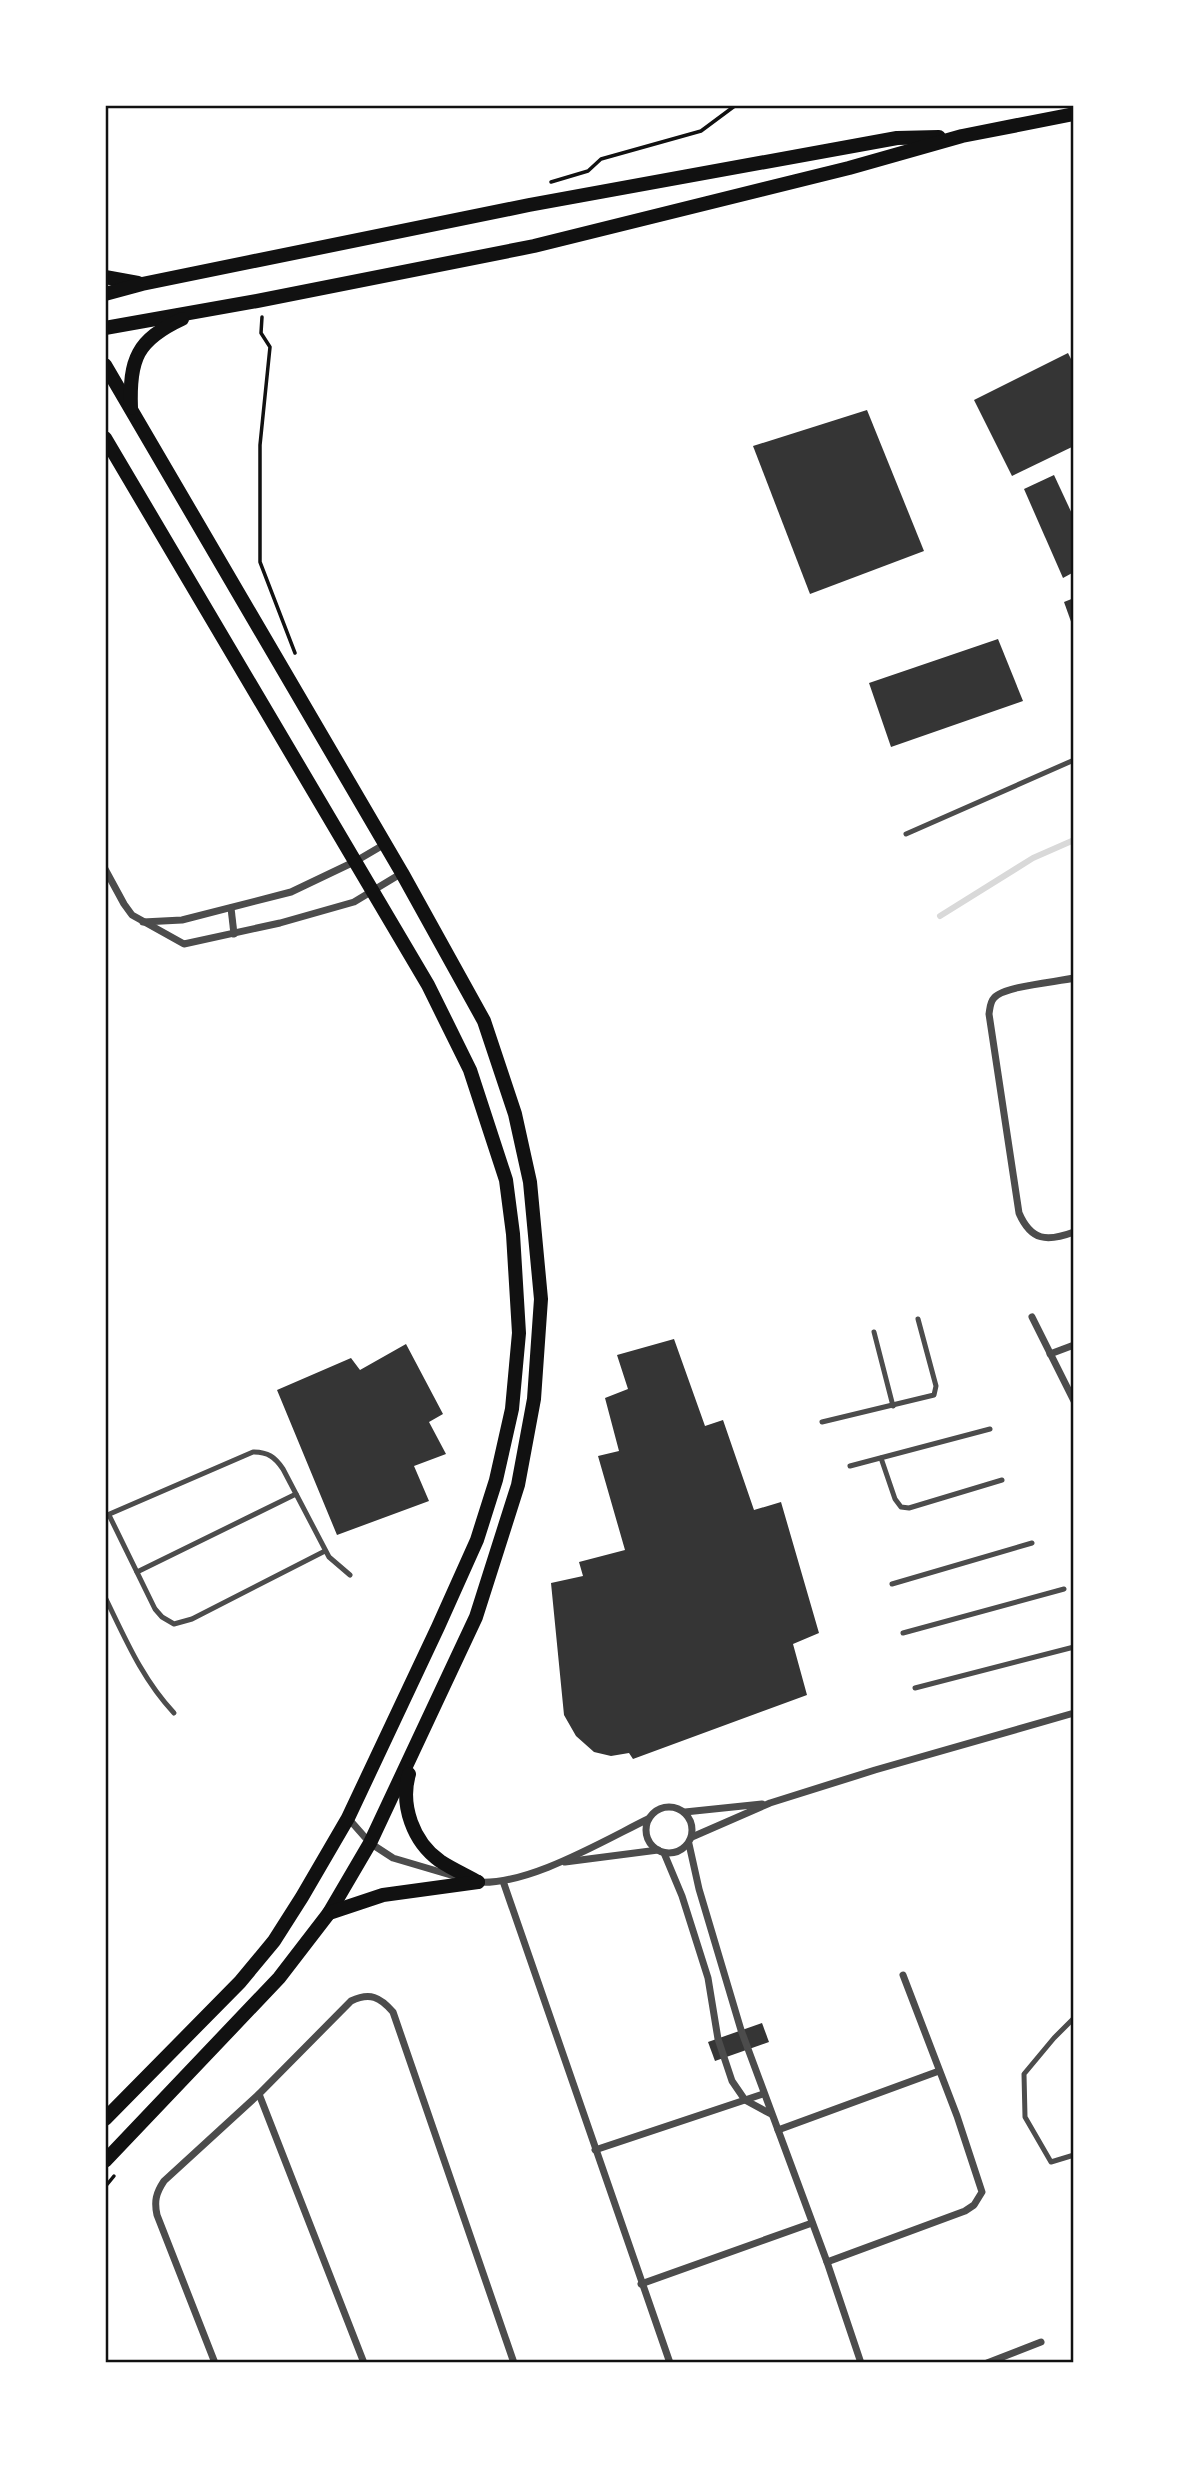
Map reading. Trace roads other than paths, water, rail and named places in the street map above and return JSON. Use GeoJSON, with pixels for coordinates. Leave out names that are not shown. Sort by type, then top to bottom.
{"type":"FeatureCollection","features":[{"type":"Feature","properties":{"kind":"main road"},"geometry":{"type":"LineString","coordinates":[[105,328],[534,246],[849,168],[962,136],[1074,114]]}},
{"type":"Feature","properties":{"kind":"main road"},"geometry":{"type":"LineString","coordinates":[[105,294],[142,284],[529,205],[897,138],[962,136]]}},
{"type":"Feature","properties":{"kind":"main road"},"geometry":{"type":"LineString","coordinates":[[105,277],[142,284]]}},
{"type":"Feature","properties":{"kind":"main road"},"geometry":{"type":"LineString","coordinates":[[131,409],[131,372],[141,349],[161,330],[196,312]]}},
{"type":"Feature","properties":{"kind":"main road"},"geometry":{"type":"LineString","coordinates":[[105,365],[402,873],[484,1021],[515,1114],[531,1196],[541,1299],[534,1399],[518,1485],[476,1617],[370,1843],[328,1913],[279,1978],[105,2161]]}},
{"type":"Feature","properties":{"kind":"main road"},"geometry":{"type":"LineString","coordinates":[[105,438],[428,985],[470,1070],[506,1180],[513,1234],[519,1333],[512,1409],[496,1480],[477,1540],[348,1818],[274,1941],[240,1982],[105,2119]]}},
{"type":"Feature","properties":{"kind":"main road"},"geometry":{"type":"LineString","coordinates":[[420,1736],[405,1788],[406,1807],[413,1828],[438,1860],[478,1882]]}},
{"type":"Feature","properties":{"kind":"main road"},"geometry":{"type":"LineString","coordinates":[[328,1913],[383,1895],[478,1882]]}},
{"type":"Feature","properties":{"kind":"street"},"geometry":{"type":"LineString","coordinates":[[143,922],[182,920],[291,892],[385,844]]}},
{"type":"Feature","properties":{"kind":"street"},"geometry":{"type":"LineString","coordinates":[[105,869],[132,915],[184,944],[234,934],[354,902],[402,873]]}},
{"type":"Feature","properties":{"kind":"street"},"geometry":{"type":"LineString","coordinates":[[231,908],[234,934]]}},
{"type":"Feature","properties":{"kind":"street"},"geometry":{"type":"LineString","coordinates":[[1074,978],[1006,991],[996,996],[991,1003],[989,1014],[1018,1213],[1023,1223],[1038,1237],[1051,1239],[1074,1233]]}},
{"type":"Feature","properties":{"kind":"street"},"geometry":{"type":"LineString","coordinates":[[1032,1317],[1074,1401]]}},
{"type":"Feature","properties":{"kind":"street"},"geometry":{"type":"LineString","coordinates":[[1050,1354],[1074,1345]]}},
{"type":"Feature","properties":{"kind":"street"},"geometry":{"type":"LineString","coordinates":[[559,1862],[678,1852],[690,1840],[770,1803],[1074,1713]]}},
{"type":"Feature","properties":{"kind":"street"},"geometry":{"type":"LineString","coordinates":[[348,1818],[370,1843],[393,1858],[478,1882],[503,1881],[559,1862],[648,1819],[666,1806],[673,1806],[685,1812],[770,1803]]}},
{"type":"Feature","properties":{"kind":"street"},"geometry":{"type":"LineString","coordinates":[[685,1812],[692,1824],[690,1840],[699,1889],[737,2018],[827,2262],[861,2363]]}},
{"type":"Feature","properties":{"kind":"street"},"geometry":{"type":"LineString","coordinates":[[648,1819],[647,1836],[653,1847],[661,1852],[682,1896],[708,1978],[721,2049],[732,2081],[745,2100],[772,2115]]}},
{"type":"Feature","properties":{"kind":"street"},"geometry":{"type":"LineString","coordinates":[[503,1881],[670,2363]]}},
{"type":"Feature","properties":{"kind":"street"},"geometry":{"type":"LineString","coordinates":[[827,2262],[965,2211],[982,2192],[957,2116],[903,1975]]}},
{"type":"Feature","properties":{"kind":"street"},"geometry":{"type":"LineString","coordinates":[[215,2363],[157,2215],[155,2197],[164,2181],[259,2094],[351,2001],[368,1996],[386,2004],[393,2012],[514,2363]]}},
{"type":"Feature","properties":{"kind":"street"},"geometry":{"type":"LineString","coordinates":[[778,2130],[939,2071]]}},
{"type":"Feature","properties":{"kind":"street"},"geometry":{"type":"LineString","coordinates":[[259,2094],[364,2363]]}},
{"type":"Feature","properties":{"kind":"street"},"geometry":{"type":"LineString","coordinates":[[595,2150],[764,2094]]}},
{"type":"Feature","properties":{"kind":"street"},"geometry":{"type":"LineString","coordinates":[[641,2284],[812,2223]]}},
{"type":"Feature","properties":{"kind":"street"},"geometry":{"type":"LineString","coordinates":[[988,2363],[1041,2342]]}},
{"type":"Feature","properties":{"kind":"lane"},"geometry":{"type":"LineString","coordinates":[[906,834],[1074,760]]}},
{"type":"Feature","properties":{"kind":"lane"},"geometry":{"type":"LineString","coordinates":[[822,1422],[933,1396],[936,1385],[918,1319]]}},
{"type":"Feature","properties":{"kind":"lane"},"geometry":{"type":"LineString","coordinates":[[874,1332],[893,1406]]}},
{"type":"Feature","properties":{"kind":"lane"},"geometry":{"type":"LineString","coordinates":[[850,1466],[990,1429]]}},
{"type":"Feature","properties":{"kind":"lane"},"geometry":{"type":"LineString","coordinates":[[325,1551],[181,1623],[174,1624],[155,1609],[107,1516],[253,1452],[264,1452],[275,1458],[329,1557],[350,1575]]}},
{"type":"Feature","properties":{"kind":"lane"},"geometry":{"type":"LineString","coordinates":[[881,1458],[895,1499],[901,1507],[909,1508],[1002,1480]]}},
{"type":"Feature","properties":{"kind":"lane"},"geometry":{"type":"LineString","coordinates":[[137,1572],[296,1494]]}},
{"type":"Feature","properties":{"kind":"lane"},"geometry":{"type":"LineString","coordinates":[[892,1584],[1032,1543]]}},
{"type":"Feature","properties":{"kind":"lane"},"geometry":{"type":"LineString","coordinates":[[904,1633],[1064,1589]]}},
{"type":"Feature","properties":{"kind":"lane"},"geometry":{"type":"LineString","coordinates":[[105,1597],[136,1662],[173,1713]]}},
{"type":"Feature","properties":{"kind":"lane"},"geometry":{"type":"LineString","coordinates":[[915,1688],[1074,1647]]}},
{"type":"Feature","properties":{"kind":"lane"},"geometry":{"type":"LineString","coordinates":[[1074,2018],[1024,2074],[1025,2117],[1051,2162],[1074,2154]]}},
{"type":"Feature","properties":{"kind":"waterway"},"geometry":{"type":"LineString","coordinates":[[940,916],[1033,858],[1074,840]]}}]}
